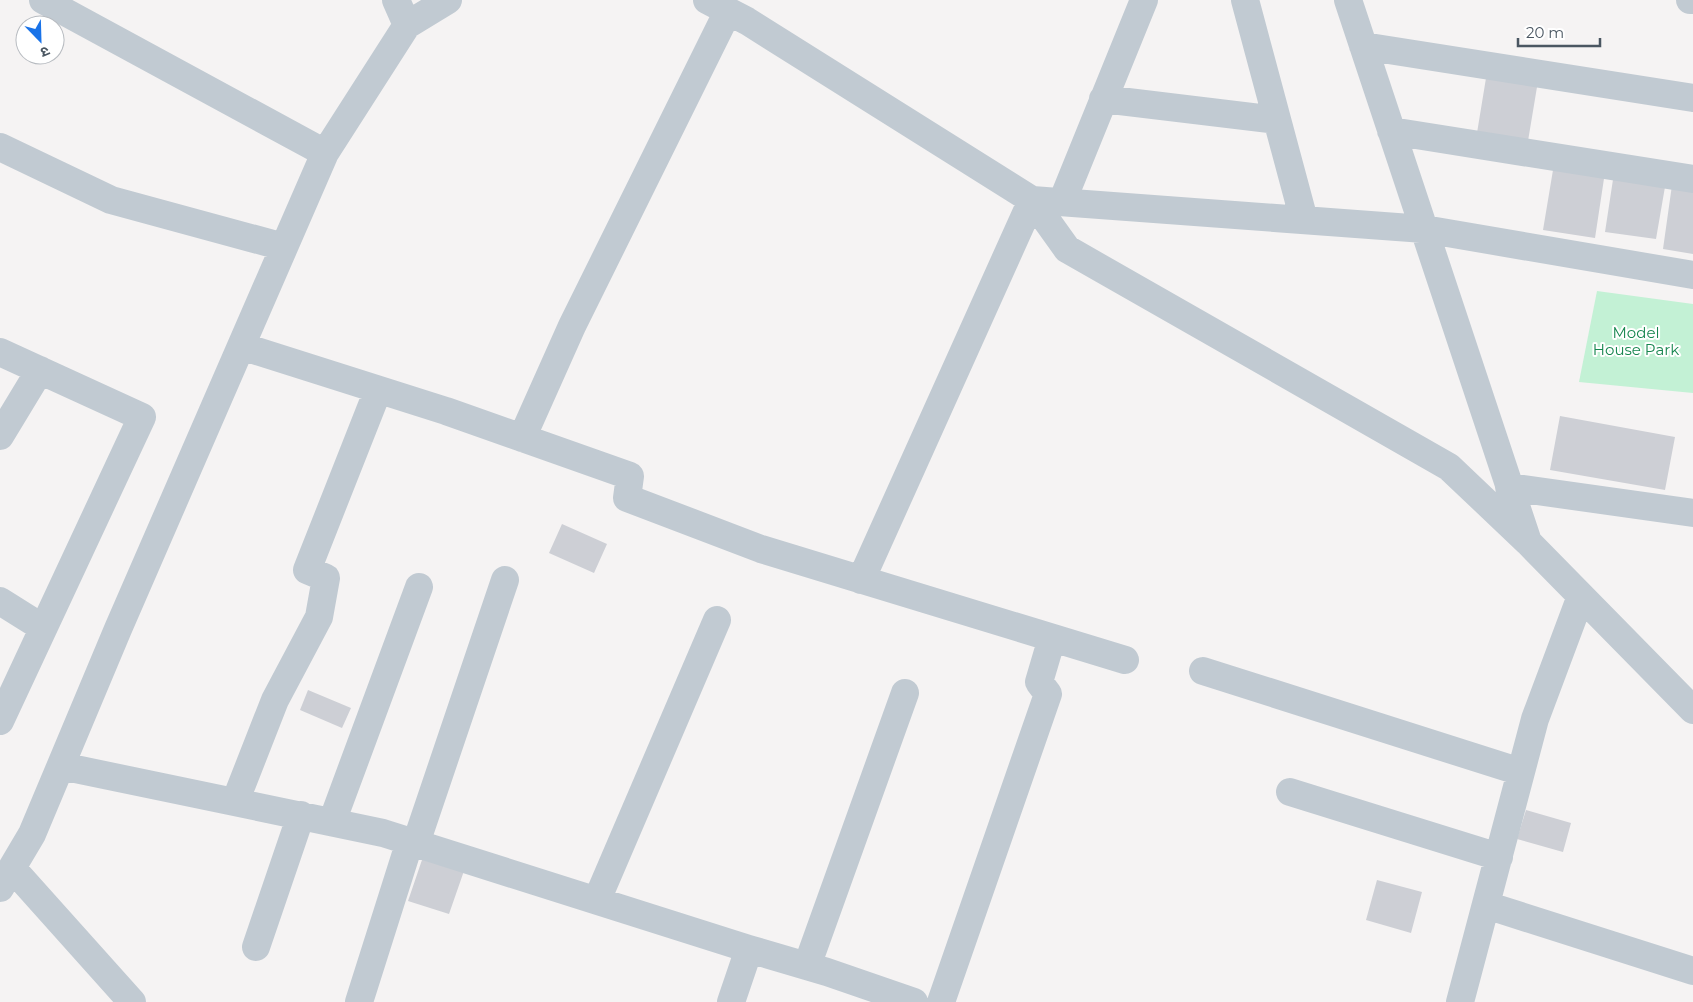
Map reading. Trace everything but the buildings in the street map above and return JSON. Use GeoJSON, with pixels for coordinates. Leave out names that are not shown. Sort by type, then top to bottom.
{"type":"FeatureCollection","features":[{"type":"Feature","properties":{"kind":"street"},"geometry":{"type":"LineString","coordinates":[[43,0],[325,153]]}},
{"type":"Feature","properties":{"kind":"street"},"geometry":{"type":"LineString","coordinates":[[396,0],[407,25]]}},
{"type":"Feature","properties":{"kind":"street"},"geometry":{"type":"LineString","coordinates":[[132,1002],[6,878],[32,834],[325,153],[407,25],[448,0]]}},
{"type":"Feature","properties":{"kind":"street"},"geometry":{"type":"LineString","coordinates":[[1062,202],[1144,0]]}},
{"type":"Feature","properties":{"kind":"street"},"geometry":{"type":"LineString","coordinates":[[1245,0],[1304,220]]}},
{"type":"Feature","properties":{"kind":"street"},"geometry":{"type":"LineString","coordinates":[[1348,0],[1528,542]]}},
{"type":"Feature","properties":{"kind":"street"},"geometry":{"type":"LineString","coordinates":[[522,438],[718,6],[747,21],[1032,200],[1067,249],[1449,467],[1528,542],[1693,710]]}},
{"type":"Feature","properties":{"kind":"street"},"geometry":{"type":"LineString","coordinates":[[1363,46],[1693,98]]}},
{"type":"Feature","properties":{"kind":"street"},"geometry":{"type":"LineString","coordinates":[[1103,99],[1277,120]]}},
{"type":"Feature","properties":{"kind":"street"},"geometry":{"type":"LineString","coordinates":[[1391,131],[1693,180]]}},
{"type":"Feature","properties":{"kind":"street"},"geometry":{"type":"LineString","coordinates":[[0,147],[111,200],[284,247]]}},
{"type":"Feature","properties":{"kind":"street"},"geometry":{"type":"LineString","coordinates":[[1032,200],[1424,229],[1693,275]]}},
{"type":"Feature","properties":{"kind":"street"},"geometry":{"type":"LineString","coordinates":[[861,580],[1032,200]]}},
{"type":"Feature","properties":{"kind":"street"},"geometry":{"type":"LineString","coordinates":[[241,346],[522,438],[630,476],[627,498],[761,549],[1125,660]]}},
{"type":"Feature","properties":{"kind":"street"},"geometry":{"type":"LineString","coordinates":[[0,352],[142,416],[0,720]]}},
{"type":"Feature","properties":{"kind":"street"},"geometry":{"type":"LineString","coordinates":[[0,436],[40,370]]}},
{"type":"Feature","properties":{"kind":"street"},"geometry":{"type":"LineString","coordinates":[[236,802],[275,700],[319,617],[326,578],[307,570],[378,390]]}},
{"type":"Feature","properties":{"kind":"street"},"geometry":{"type":"LineString","coordinates":[[1509,487],[1693,514]]}},
{"type":"Feature","properties":{"kind":"street"},"geometry":{"type":"LineString","coordinates":[[359,1002],[505,580]]}},
{"type":"Feature","properties":{"kind":"street"},"geometry":{"type":"LineString","coordinates":[[332,822],[419,587]]}},
{"type":"Feature","properties":{"kind":"street"},"geometry":{"type":"LineString","coordinates":[[1460,1002],[1535,719],[1581,596]]}},
{"type":"Feature","properties":{"kind":"street"},"geometry":{"type":"LineString","coordinates":[[0,601],[43,628]]}},
{"type":"Feature","properties":{"kind":"street"},"geometry":{"type":"LineString","coordinates":[[597,900],[717,620]]}},
{"type":"Feature","properties":{"kind":"street"},"geometry":{"type":"LineString","coordinates":[[941,1002],[1048,694],[1039,682],[1052,638]]}},
{"type":"Feature","properties":{"kind":"street"},"geometry":{"type":"LineString","coordinates":[[1203,671],[1521,772]]}},
{"type":"Feature","properties":{"kind":"street"},"geometry":{"type":"LineString","coordinates":[[807,966],[905,693]]}},
{"type":"Feature","properties":{"kind":"street"},"geometry":{"type":"LineString","coordinates":[[61,766],[383,832],[807,966],[914,1002]]}},
{"type":"Feature","properties":{"kind":"street"},"geometry":{"type":"LineString","coordinates":[[1290,792],[1499,857]]}},
{"type":"Feature","properties":{"kind":"street"},"geometry":{"type":"LineString","coordinates":[[256,947],[301,816]]}},
{"type":"Feature","properties":{"kind":"street"},"geometry":{"type":"LineString","coordinates":[[1486,905],[1693,971]]}},
{"type":"Feature","properties":{"kind":"street"},"geometry":{"type":"LineString","coordinates":[[731,1002],[749,949]]}},
{"type":"Feature","properties":{"kind":"green space","name":"Model House Park"},"geometry":{"type":"Polygon","coordinates":[[[1597,291],[1693,304],[1693,393],[1579,382],[1597,291]]]}}]}
